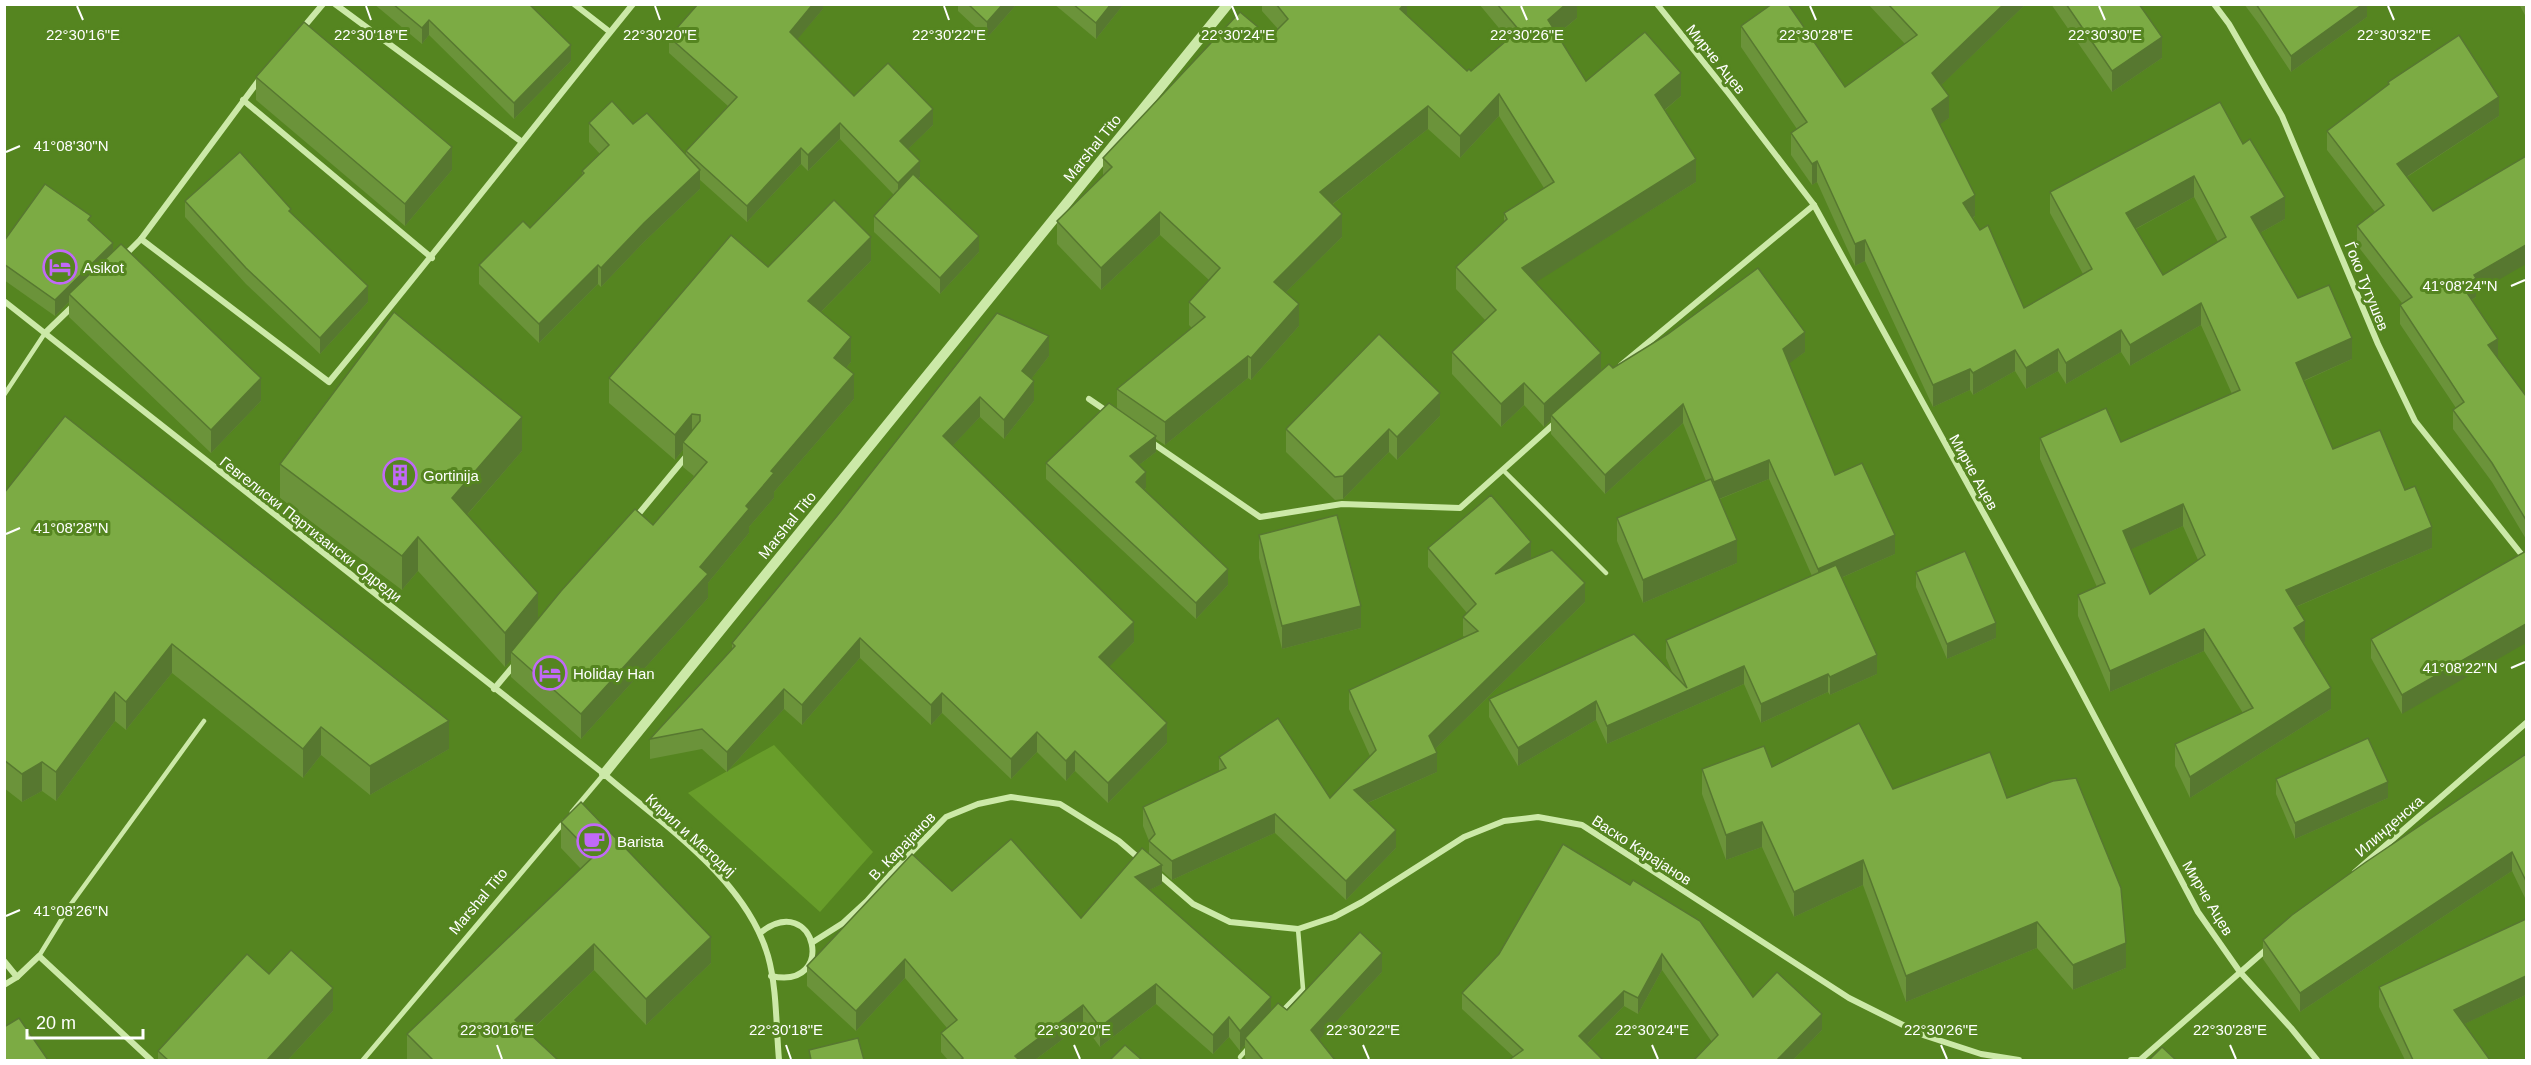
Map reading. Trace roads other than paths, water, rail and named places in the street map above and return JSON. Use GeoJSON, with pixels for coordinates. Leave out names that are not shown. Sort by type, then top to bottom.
{"type":"FeatureCollection","features":[{"type":"Feature","properties":{"kind":"street"},"geometry":{"type":"LineString","coordinates":[[294,39],[323,4]]}},
{"type":"Feature","properties":{"kind":"street"},"geometry":{"type":"LineString","coordinates":[[335,4],[522,142]]}},
{"type":"Feature","properties":{"kind":"street"},"geometry":{"type":"LineString","coordinates":[[574,4],[610,32]]}},
{"type":"Feature","properties":{"kind":"street"},"geometry":{"type":"LineString","coordinates":[[141,239],[329,382],[432,258],[633,4]]}},
{"type":"Feature","properties":{"kind":"street","name":"Marshal Tito"},"geometry":{"type":"LineString","coordinates":[[363,1060],[604,774],[1228,4]]}},
{"type":"Feature","properties":{"kind":"street","name":"Мирче Ацев"},"geometry":{"type":"LineString","coordinates":[[1657,4],[1729,93],[1814,205],[2087,702],[2198,912],[2240,972],[2317,1060]]}},
{"type":"Feature","properties":{"kind":"street","name":"Ѓоко Тутушев"},"geometry":{"type":"LineString","coordinates":[[2214,4],[2229,24],[2282,116],[2378,344],[2415,421],[2526,560]]}},
{"type":"Feature","properties":{"kind":"street"},"geometry":{"type":"LineString","coordinates":[[117,263],[141,239],[264,74]]}},
{"type":"Feature","properties":{"kind":"street"},"geometry":{"type":"LineString","coordinates":[[243,100],[432,258]]}},
{"type":"Feature","properties":{"kind":"street"},"geometry":{"type":"LineString","coordinates":[[1616,369],[1814,205]]}},
{"type":"Feature","properties":{"kind":"street","name":"Гевгелиски Партизански Одреди"},"geometry":{"type":"LineString","coordinates":[[4,301],[604,774]]}},
{"type":"Feature","properties":{"kind":"street"},"geometry":{"type":"LineString","coordinates":[[45,333],[77,302]]}},
{"type":"Feature","properties":{"kind":"street"},"geometry":{"type":"LineString","coordinates":[[1089,399],[1118,418]]}},
{"type":"Feature","properties":{"kind":"street"},"geometry":{"type":"LineString","coordinates":[[1146,438],[1260,517],[1342,504],[1460,508],[1564,416]]}},
{"type":"Feature","properties":{"kind":"street"},"geometry":{"type":"LineString","coordinates":[[629,525],[696,443]]}},
{"type":"Feature","properties":{"kind":"street"},"geometry":{"type":"LineString","coordinates":[[494,689],[517,661]]}},
{"type":"Feature","properties":{"kind":"street","name":"Илинденска"},"geometry":{"type":"LineString","coordinates":[[2348,877],[2526,723]]}},
{"type":"Feature","properties":{"kind":"street","name":"Кирил и Методиј"},"geometry":{"type":"LineString","coordinates":[[604,774],[700,856],[735,892],[760,933],[768,957],[779,1060]]}},
{"type":"Feature","properties":{"kind":"street","name":"В. Карајанов"},"geometry":{"type":"LineString","coordinates":[[813,942],[843,923],[867,901],[946,817],[978,804],[1011,797],[1060,804],[1119,841],[1144,862]]}},
{"type":"Feature","properties":{"kind":"street","name":"Вaско Карајанов"},"geometry":{"type":"LineString","coordinates":[[1152,869],[1193,904],[1230,922],[1298,929],[1334,917],[1362,902],[1464,837],[1504,821],[1538,817],[1582,825],[1849,998],[1923,1035],[1981,1054],[2019,1060]]}},
{"type":"Feature","properties":{"kind":"street"},"geometry":{"type":"LineString","coordinates":[[760,933],[773,923],[789,921],[804,928],[813,942],[811,962],[798,977],[784,979],[771,976]]}},
{"type":"Feature","properties":{"kind":"street"},"geometry":{"type":"LineString","coordinates":[[2131,1060],[2140,1060],[2276,940]]}},
{"type":"Feature","properties":{"kind":"street"},"geometry":{"type":"LineString","coordinates":[[4,986],[39,956],[151,1060]]}},
{"type":"Feature","properties":{"kind":"street"},"geometry":{"type":"LineString","coordinates":[[4,961],[17,976]]}},
{"type":"Feature","properties":{"kind":"lane"},"geometry":{"type":"LineString","coordinates":[[4,395],[45,333]]}},
{"type":"Feature","properties":{"kind":"lane"},"geometry":{"type":"LineString","coordinates":[[1503,470],[1606,573]]}},
{"type":"Feature","properties":{"kind":"lane"},"geometry":{"type":"LineString","coordinates":[[39,956],[71,904],[204,721]]}},
{"type":"Feature","properties":{"kind":"lane"},"geometry":{"type":"LineString","coordinates":[[1279,1014],[1303,989],[1298,929]]}},
{"type":"Feature","properties":{"kind":"lane"},"geometry":{"type":"LineString","coordinates":[[1240,1058],[1256,1040]]}},
{"type":"Feature","properties":{"kind":"place","name":"Asikot"},"geometry":{"type":"Point","coordinates":[60,267]}},
{"type":"Feature","properties":{"kind":"place","name":"Gortinija"},"geometry":{"type":"Point","coordinates":[400,475]}},
{"type":"Feature","properties":{"kind":"place","name":"Holiday Han"},"geometry":{"type":"Point","coordinates":[550,673]}},
{"type":"Feature","properties":{"kind":"place","name":"Barista"},"geometry":{"type":"Point","coordinates":[594,841]}}]}
